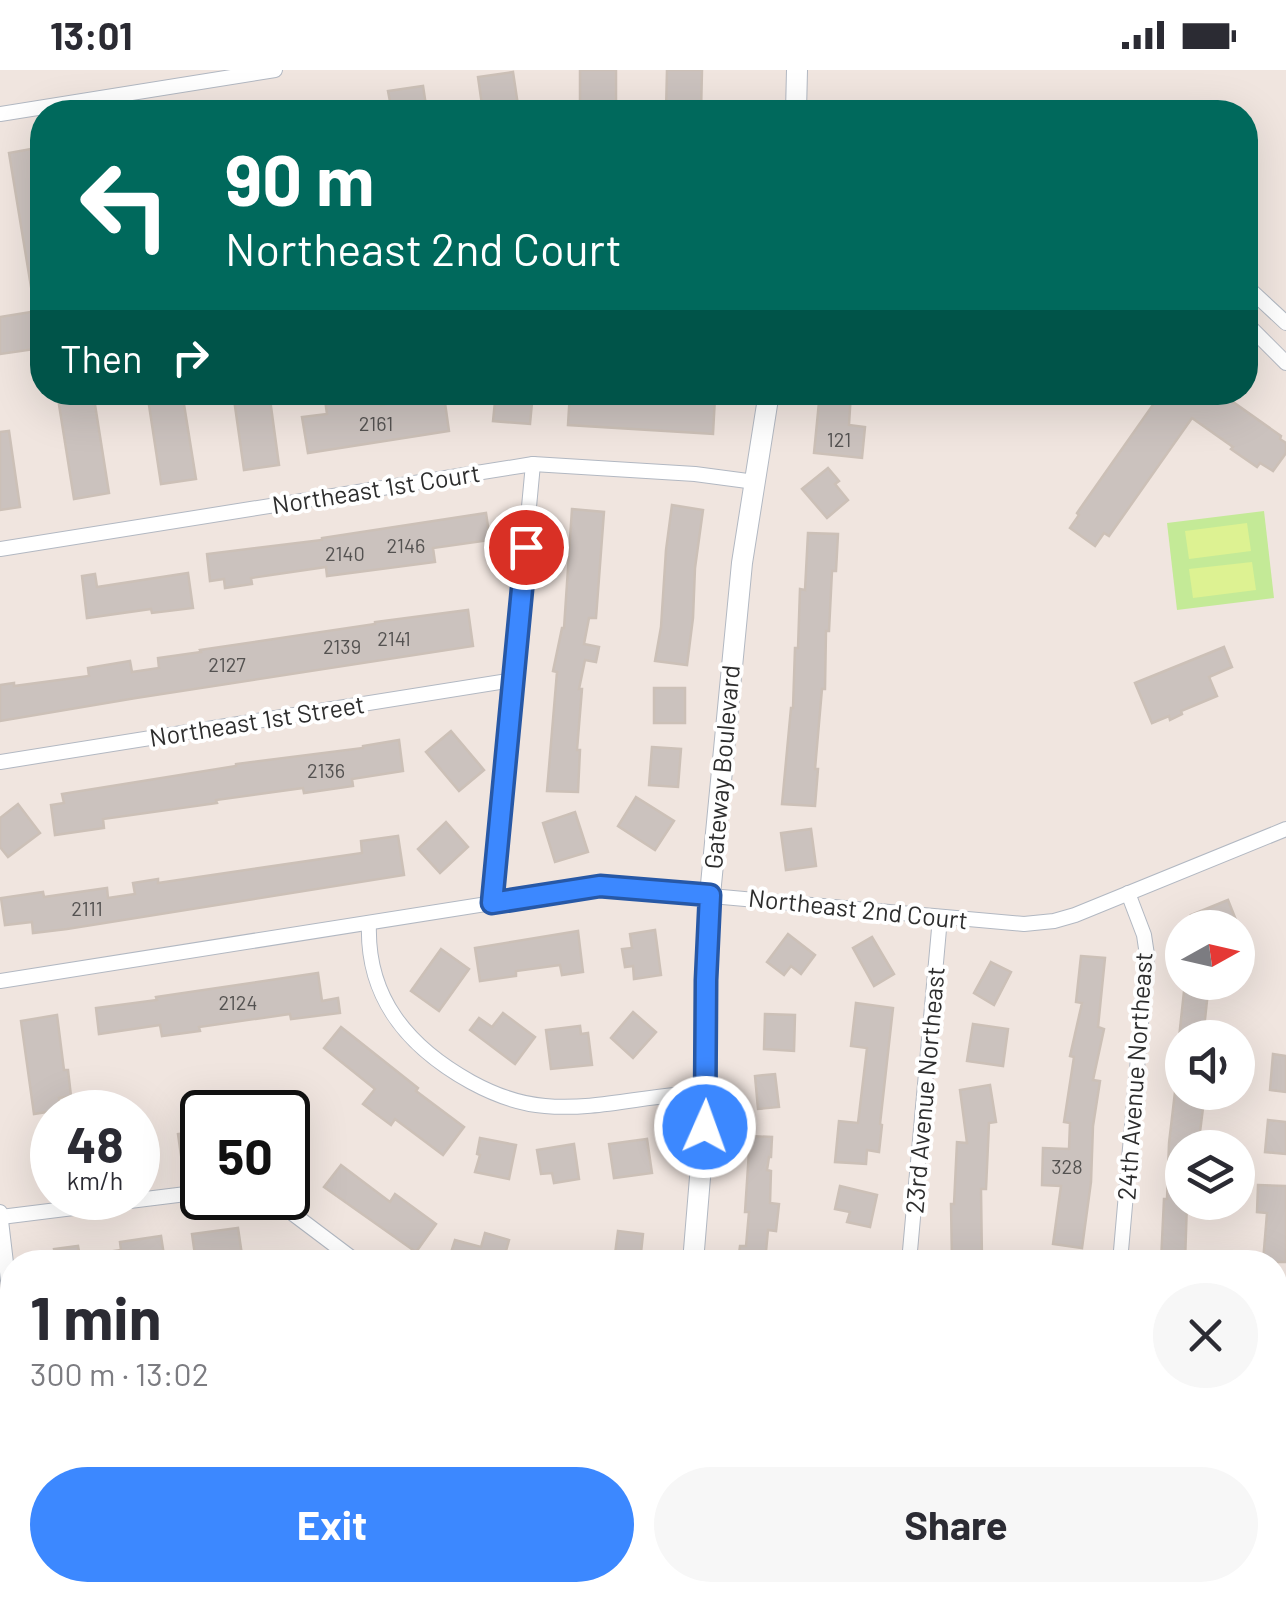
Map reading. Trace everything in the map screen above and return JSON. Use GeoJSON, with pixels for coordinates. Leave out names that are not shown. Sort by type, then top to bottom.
{"type":"FeatureCollection","features":[{"type":"Feature","properties":{"kind":"main road"},"geometry":{"type":"LineString","coordinates":[[796,100],[797,70]]}},
{"type":"Feature","properties":{"kind":"main road","name":"Gateway Boulevard"},"geometry":{"type":"LineString","coordinates":[[694,1250],[703,1161],[710,895],[742,563],[768,405]]}},
{"type":"Feature","properties":{"kind":"street"},"geometry":{"type":"LineString","coordinates":[[88,100],[275,70]]}},
{"type":"Feature","properties":{"kind":"street"},"geometry":{"type":"LineString","coordinates":[[0,114],[30,109]]}},
{"type":"Feature","properties":{"kind":"street"},"geometry":{"type":"LineString","coordinates":[[1258,297],[1286,323]]}},
{"type":"Feature","properties":{"kind":"street"},"geometry":{"type":"LineString","coordinates":[[1258,335],[1286,363]]}},
{"type":"Feature","properties":{"kind":"street"},"geometry":{"type":"LineString","coordinates":[[492,903],[533,464]]}},
{"type":"Feature","properties":{"kind":"street","name":"Northeast 1st Court"},"geometry":{"type":"LineString","coordinates":[[0,549],[533,464],[660,471],[755,482]]}},
{"type":"Feature","properties":{"kind":"street","name":"Northeast 1st Street"},"geometry":{"type":"LineString","coordinates":[[0,762],[513,680]]}},
{"type":"Feature","properties":{"kind":"street","name":"Northeast 2nd Court"},"geometry":{"type":"LineString","coordinates":[[0,981],[600,886],[940,918],[1039,923],[1075,914],[1286,828]]}},
{"type":"Feature","properties":{"kind":"street","name":"24th Avenue Northeast"},"geometry":{"type":"LineString","coordinates":[[1121,1250],[1147,956],[1144,935],[1128,893]]}},
{"type":"Feature","properties":{"kind":"street","name":"23rd Avenue Northeast"},"geometry":{"type":"LineString","coordinates":[[910,1250],[940,918]]}},
{"type":"Feature","properties":{"kind":"street"},"geometry":{"type":"LineString","coordinates":[[369,923],[372,968],[391,1013],[428,1054],[482,1088],[543,1106],[582,1107],[706,1093]]}},
{"type":"Feature","properties":{"kind":"street"},"geometry":{"type":"LineString","coordinates":[[4,1250],[0,1214],[180,1194]]}},
{"type":"Feature","properties":{"kind":"street"},"geometry":{"type":"LineString","coordinates":[[301,1220],[342,1250]]}},
{"type":"Feature","properties":{"kind":"green space"},"geometry":{"type":"Polygon","coordinates":[[[1264,511],[1274,598],[1177,610],[1167,523],[1264,511]]]}},
{"type":"Feature","properties":{"kind":"green space"},"geometry":{"type":"Polygon","coordinates":[[[1247,523],[1251,551],[1189,559],[1185,531],[1247,523]]]}},
{"type":"Feature","properties":{"kind":"green space"},"geometry":{"type":"Polygon","coordinates":[[[1252,562],[1256,590],[1193,598],[1189,569],[1252,562]]]}},
{"type":"Feature","properties":{"kind":"building"},"geometry":{"type":"Polygon","coordinates":[[[580,70],[616,70],[616,100],[580,100],[580,70]]]}},
{"type":"Feature","properties":{"kind":"building"},"geometry":{"type":"Polygon","coordinates":[[[667,70],[702,70],[701,100],[666,100],[667,70]]]}},
{"type":"Feature","properties":{"kind":"building"},"geometry":{"type":"Polygon","coordinates":[[[513,72],[517,100],[481,100],[478,77],[513,72]]]}},
{"type":"Feature","properties":{"kind":"building"},"geometry":{"type":"Polygon","coordinates":[[[423,86],[425,100],[390,100],[388,91],[423,86]]]}},
{"type":"Feature","properties":{"kind":"building"},"geometry":{"type":"Polygon","coordinates":[[[30,149],[30,281],[9,153],[30,149]]]}},
{"type":"Feature","properties":{"kind":"building"},"geometry":{"type":"Polygon","coordinates":[[[30,312],[30,350],[0,354],[0,317],[30,312]]]}},
{"type":"Feature","properties":{"kind":"building"},"geometry":{"type":"Polygon","coordinates":[[[59,405],[95,405],[109,493],[74,499],[59,405]]]}},
{"type":"Feature","properties":{"kind":"building"},"geometry":{"type":"Polygon","coordinates":[[[149,405],[184,405],[196,479],[161,484],[149,405]]]}},
{"type":"Feature","properties":{"kind":"building"},"geometry":{"type":"Polygon","coordinates":[[[235,405],[271,405],[279,465],[244,470],[235,405]]]}},
{"type":"Feature","properties":{"kind":"building"},"geometry":{"type":"Polygon","coordinates":[[[326,405],[445,405],[449,431],[308,453],[302,417],[327,414],[326,405]]]}},
{"type":"Feature","properties":{"kind":"building"},"geometry":{"type":"Polygon","coordinates":[[[495,405],[532,405],[530,424],[493,421],[495,405]]]}},
{"type":"Feature","properties":{"kind":"building"},"geometry":{"type":"Polygon","coordinates":[[[569,405],[715,405],[713,434],[568,425],[569,405]]]}},
{"type":"Feature","properties":{"kind":"building"},"geometry":{"type":"Polygon","coordinates":[[[819,405],[850,405],[849,425],[865,427],[862,458],[814,453],[819,405]]]}},
{"type":"Feature","properties":{"kind":"building"},"geometry":{"type":"Polygon","coordinates":[[[1153,405],[1237,405],[1286,443],[1286,453],[1273,471],[1260,463],[1257,467],[1192,418],[1109,536],[1104,533],[1095,546],[1070,528],[1153,405]]]}},
{"type":"Feature","properties":{"kind":"building"},"geometry":{"type":"Polygon","coordinates":[[[9,431],[20,507],[0,510],[0,432],[9,431]]]}},
{"type":"Feature","properties":{"kind":"building"},"geometry":{"type":"Polygon","coordinates":[[[828,468],[848,500],[827,518],[802,489],[828,468]]]}},
{"type":"Feature","properties":{"kind":"building"},"geometry":{"type":"Polygon","coordinates":[[[672,505],[703,510],[687,665],[655,661],[672,505]]]}},
{"type":"Feature","properties":{"kind":"building"},"geometry":{"type":"Polygon","coordinates":[[[572,509],[604,512],[596,618],[589,618],[584,644],[599,647],[596,662],[585,660],[579,689],[578,792],[547,791],[557,672],[553,671],[564,628],[572,509]]]}},
{"type":"Feature","properties":{"kind":"building"},"geometry":{"type":"Polygon","coordinates":[[[486,513],[490,540],[433,548],[435,562],[327,576],[326,567],[251,578],[252,584],[225,588],[224,579],[210,581],[207,554],[486,513]]]}},
{"type":"Feature","properties":{"kind":"building"},"geometry":{"type":"Polygon","coordinates":[[[808,533],[838,534],[826,631],[815,806],[782,804],[808,533]]]}},
{"type":"Feature","properties":{"kind":"building"},"geometry":{"type":"Polygon","coordinates":[[[188,573],[193,608],[87,618],[82,576],[95,574],[97,587],[188,573]]]}},
{"type":"Feature","properties":{"kind":"building"},"geometry":{"type":"Polygon","coordinates":[[[468,610],[473,646],[0,721],[0,685],[89,676],[88,668],[130,661],[132,672],[159,668],[158,658],[200,650],[468,610]]]}},
{"type":"Feature","properties":{"kind":"building"},"geometry":{"type":"Polygon","coordinates":[[[1224,647],[1232,667],[1209,677],[1217,696],[1181,711],[1170,720],[1169,716],[1152,723],[1135,683],[1224,647]]]}},
{"type":"Feature","properties":{"kind":"building"},"geometry":{"type":"Polygon","coordinates":[[[654,688],[685,688],[685,723],[654,723],[654,688]]]}},
{"type":"Feature","properties":{"kind":"building"},"geometry":{"type":"Polygon","coordinates":[[[451,731],[484,770],[459,791],[426,752],[451,731]]]}},
{"type":"Feature","properties":{"kind":"building"},"geometry":{"type":"Polygon","coordinates":[[[399,740],[403,771],[352,779],[353,786],[304,793],[303,788],[216,800],[217,803],[103,819],[104,828],[55,835],[51,805],[64,803],[62,794],[399,740]]]}},
{"type":"Feature","properties":{"kind":"building"},"geometry":{"type":"Polygon","coordinates":[[[652,747],[681,749],[678,787],[649,785],[652,747]]]}},
{"type":"Feature","properties":{"kind":"building"},"geometry":{"type":"Polygon","coordinates":[[[636,797],[674,821],[655,850],[618,826],[636,797]]]}},
{"type":"Feature","properties":{"kind":"building"},"geometry":{"type":"Polygon","coordinates":[[[18,804],[40,833],[8,857],[0,847],[0,818],[18,804]]]}},
{"type":"Feature","properties":{"kind":"building"},"geometry":{"type":"Polygon","coordinates":[[[575,812],[588,852],[555,862],[543,823],[575,812]]]}},
{"type":"Feature","properties":{"kind":"building"},"geometry":{"type":"Polygon","coordinates":[[[446,822],[468,847],[440,873],[418,849],[446,822]]]}},
{"type":"Feature","properties":{"kind":"building"},"geometry":{"type":"Polygon","coordinates":[[[811,829],[816,866],[786,870],[781,833],[811,829]]]}},
{"type":"Feature","properties":{"kind":"building"},"geometry":{"type":"Polygon","coordinates":[[[398,836],[404,875],[67,929],[33,933],[32,922],[5,925],[1,898],[43,892],[44,897],[107,888],[108,898],[135,894],[133,883],[158,879],[158,883],[362,853],[361,841],[398,836]]]}},
{"type":"Feature","properties":{"kind":"building"},"geometry":{"type":"Polygon","coordinates":[[[1228,900],[1232,910],[1203,910],[1228,900]]]}},
{"type":"Feature","properties":{"kind":"building"},"geometry":{"type":"Polygon","coordinates":[[[655,930],[661,975],[634,979],[633,966],[625,967],[622,949],[632,948],[630,934],[655,930]]]}},
{"type":"Feature","properties":{"kind":"building"},"geometry":{"type":"Polygon","coordinates":[[[578,931],[583,972],[562,975],[560,965],[480,981],[475,948],[578,931]]]}},
{"type":"Feature","properties":{"kind":"building"},"geometry":{"type":"Polygon","coordinates":[[[788,934],[815,955],[801,974],[791,966],[784,975],[767,962],[788,934]]]}},
{"type":"Feature","properties":{"kind":"building"},"geometry":{"type":"Polygon","coordinates":[[[872,937],[894,974],[874,986],[853,948],[872,937]]]}},
{"type":"Feature","properties":{"kind":"building"},"geometry":{"type":"Polygon","coordinates":[[[441,949],[469,969],[439,1011],[411,991],[441,949]]]}},
{"type":"Feature","properties":{"kind":"building"},"geometry":{"type":"Polygon","coordinates":[[[1081,956],[1105,958],[1098,1027],[1104,1029],[1093,1080],[1100,1081],[1082,1248],[1053,1244],[1061,1186],[1042,1185],[1043,1148],[1069,1149],[1070,1123],[1064,1122],[1074,1057],[1070,1056],[1082,1003],[1076,1002],[1081,956]]]}},
{"type":"Feature","properties":{"kind":"building"},"geometry":{"type":"Polygon","coordinates":[[[991,962],[1011,972],[994,1005],[974,993],[991,962]]]}},
{"type":"Feature","properties":{"kind":"building"},"geometry":{"type":"Polygon","coordinates":[[[318,973],[322,1001],[338,998],[340,1013],[291,1019],[290,1014],[162,1036],[160,1025],[99,1034],[96,1008],[318,973]]]}},
{"type":"Feature","properties":{"kind":"building"},"geometry":{"type":"Polygon","coordinates":[[[1183,1000],[1207,1000],[1205,1020],[1181,1020],[1183,1000]]]}},
{"type":"Feature","properties":{"kind":"building"},"geometry":{"type":"Polygon","coordinates":[[[856,1003],[893,1008],[879,1152],[867,1150],[866,1164],[835,1162],[839,1121],[858,1123],[867,1048],[851,1046],[856,1003]]]}},
{"type":"Feature","properties":{"kind":"building"},"geometry":{"type":"Polygon","coordinates":[[[633,1012],[656,1032],[633,1058],[611,1038],[633,1012]]]}},
{"type":"Feature","properties":{"kind":"building"},"geometry":{"type":"Polygon","coordinates":[[[503,1013],[535,1037],[515,1064],[470,1030],[479,1018],[492,1027],[503,1013]]]}},
{"type":"Feature","properties":{"kind":"building"},"geometry":{"type":"Polygon","coordinates":[[[765,1014],[795,1015],[794,1051],[764,1049],[765,1014]]]}},
{"type":"Feature","properties":{"kind":"building"},"geometry":{"type":"Polygon","coordinates":[[[57,1015],[70,1090],[31,1090],[21,1021],[57,1015]]]}},
{"type":"Feature","properties":{"kind":"building"},"geometry":{"type":"Polygon","coordinates":[[[973,1024],[1008,1029],[1003,1066],[967,1061],[973,1024]]]}},
{"type":"Feature","properties":{"kind":"building"},"geometry":{"type":"Polygon","coordinates":[[[580,1026],[581,1034],[588,1033],[592,1065],[551,1069],[546,1030],[580,1026]]]}},
{"type":"Feature","properties":{"kind":"building"},"geometry":{"type":"Polygon","coordinates":[[[341,1027],[464,1127],[443,1155],[395,1119],[391,1125],[363,1104],[375,1089],[324,1048],[341,1027]]]}},
{"type":"Feature","properties":{"kind":"building"},"geometry":{"type":"Polygon","coordinates":[[[1273,1054],[1286,1056],[1286,1092],[1270,1090],[1273,1054]]]}},
{"type":"Feature","properties":{"kind":"building"},"geometry":{"type":"Polygon","coordinates":[[[775,1074],[779,1107],[758,1109],[755,1076],[775,1074]]]}},
{"type":"Feature","properties":{"kind":"building"},"geometry":{"type":"Polygon","coordinates":[[[990,1085],[996,1122],[989,1123],[986,1189],[981,1189],[982,1250],[952,1250],[951,1204],[957,1142],[967,1143],[960,1090],[990,1085]]]}},
{"type":"Feature","properties":{"kind":"building"},"geometry":{"type":"Polygon","coordinates":[[[1173,1110],[1203,1110],[1200,1130],[1171,1130],[1173,1110]]]}},
{"type":"Feature","properties":{"kind":"building"},"geometry":{"type":"Polygon","coordinates":[[[1268,1120],[1286,1122],[1286,1154],[1265,1152],[1268,1120]]]}},
{"type":"Feature","properties":{"kind":"building"},"geometry":{"type":"Polygon","coordinates":[[[750,1136],[772,1137],[767,1170],[771,1171],[770,1203],[779,1204],[776,1231],[768,1230],[766,1250],[740,1250],[740,1246],[746,1246],[749,1212],[745,1212],[750,1136]]]}},
{"type":"Feature","properties":{"kind":"building"},"geometry":{"type":"Polygon","coordinates":[[[480,1138],[516,1145],[509,1179],[475,1172],[480,1138]]]}},
{"type":"Feature","properties":{"kind":"building"},"geometry":{"type":"Polygon","coordinates":[[[647,1139],[652,1173],[614,1178],[609,1144],[647,1139]]]}},
{"type":"Feature","properties":{"kind":"building"},"geometry":{"type":"Polygon","coordinates":[[[574,1144],[579,1179],[554,1183],[552,1173],[541,1174],[537,1150],[574,1144]]]}},
{"type":"Feature","properties":{"kind":"building"},"geometry":{"type":"Polygon","coordinates":[[[341,1165],[390,1202],[395,1194],[436,1224],[417,1250],[413,1250],[324,1187],[341,1165]]]}},
{"type":"Feature","properties":{"kind":"building"},"geometry":{"type":"Polygon","coordinates":[[[1258,1185],[1286,1186],[1286,1250],[1264,1250],[1267,1213],[1257,1212],[1258,1185]]]}},
{"type":"Feature","properties":{"kind":"building"},"geometry":{"type":"Polygon","coordinates":[[[840,1186],[877,1195],[870,1227],[847,1222],[850,1212],[835,1209],[840,1186]]]}},
{"type":"Feature","properties":{"kind":"building"},"geometry":{"type":"Polygon","coordinates":[[[1164,1199],[1165,1220],[1186,1220],[1185,1250],[1162,1250],[1164,1199]]]}},
{"type":"Feature","properties":{"kind":"building"},"geometry":{"type":"Polygon","coordinates":[[[238,1228],[241,1250],[194,1250],[192,1234],[238,1228]]]}},
{"type":"Feature","properties":{"kind":"building"},"geometry":{"type":"Polygon","coordinates":[[[618,1231],[643,1234],[641,1250],[616,1250],[618,1231]]]}},
{"type":"Feature","properties":{"kind":"building"},"geometry":{"type":"Polygon","coordinates":[[[485,1233],[509,1240],[506,1250],[452,1250],[455,1240],[481,1247],[485,1233]]]}},
{"type":"Feature","properties":{"kind":"building"},"geometry":{"type":"Polygon","coordinates":[[[161,1236],[163,1250],[121,1250],[120,1242],[161,1236]]]}},
{"type":"Feature","properties":{"kind":"route"},"geometry":{"type":"LineString","coordinates":[[526,547],[492,903],[600,886],[710,895],[705,1127]]}}]}
